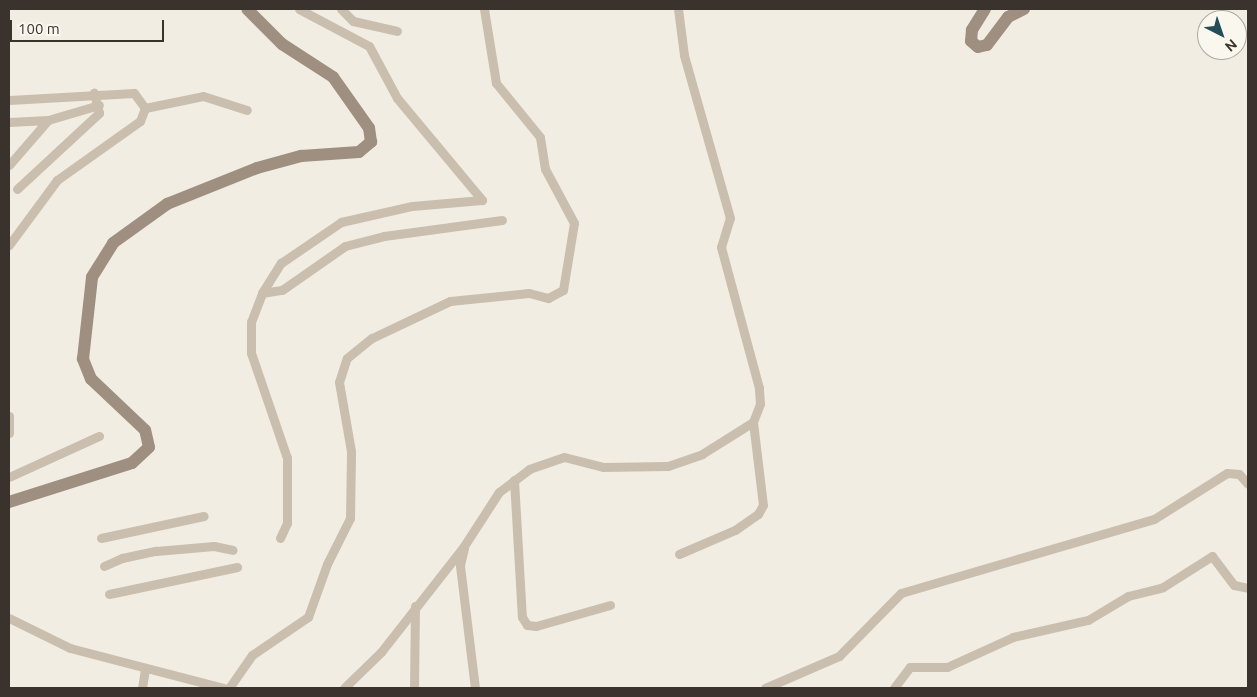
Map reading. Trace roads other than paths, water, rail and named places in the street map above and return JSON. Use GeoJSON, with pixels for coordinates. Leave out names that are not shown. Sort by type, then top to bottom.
{"type":"FeatureCollection","features":[{"type":"Feature","properties":{"kind":"street"},"geometry":{"type":"LineString","coordinates":[[9,502],[132,463],[149,447],[145,430],[91,379],[83,359],[92,277],[113,243],[159,208],[257,168],[301,156],[359,152],[371,142],[369,128],[333,76],[282,44],[248,9]]}},
{"type":"Feature","properties":{"kind":"street"},"geometry":{"type":"LineString","coordinates":[[280,538],[287,524],[287,458],[252,353],[251,322],[262,293],[281,263],[341,222],[412,206],[482,200],[397,98],[369,46],[299,9]]}},
{"type":"Feature","properties":{"kind":"street"},"geometry":{"type":"LineString","coordinates":[[341,9],[353,21],[397,32]]}},
{"type":"Feature","properties":{"kind":"street"},"geometry":{"type":"LineString","coordinates":[[229,688],[252,655],[308,617],[327,564],[350,518],[351,451],[339,382],[347,358],[372,338],[450,301],[529,293],[548,298],[563,290],[574,223],[545,169],[540,136],[496,83],[484,9]]}},
{"type":"Feature","properties":{"kind":"street"},"geometry":{"type":"LineString","coordinates":[[678,9],[684,55],[730,218],[722,247],[725,272],[759,388],[760,404],[753,422],[764,505],[758,514],[735,530],[679,554]]}},
{"type":"Feature","properties":{"kind":"street"},"geometry":{"type":"LineString","coordinates":[[985,9],[972,30],[971,41],[978,47],[987,45],[1008,17],[1024,9]]}},
{"type":"Feature","properties":{"kind":"street"},"geometry":{"type":"LineString","coordinates":[[9,100],[58,99],[94,92],[134,93],[145,108]]}},
{"type":"Feature","properties":{"kind":"street"},"geometry":{"type":"LineString","coordinates":[[17,189],[99,113],[99,105],[94,92]]}},
{"type":"Feature","properties":{"kind":"street"},"geometry":{"type":"LineString","coordinates":[[145,108],[203,96],[247,110]]}},
{"type":"Feature","properties":{"kind":"street"},"geometry":{"type":"LineString","coordinates":[[9,122],[48,120],[99,105]]}},
{"type":"Feature","properties":{"kind":"street"},"geometry":{"type":"LineString","coordinates":[[9,245],[58,180],[140,121],[145,108]]}},
{"type":"Feature","properties":{"kind":"street"},"geometry":{"type":"LineString","coordinates":[[9,164],[48,120]]}},
{"type":"Feature","properties":{"kind":"street"},"geometry":{"type":"LineString","coordinates":[[262,293],[282,290],[345,246],[384,236],[502,220]]}},
{"type":"Feature","properties":{"kind":"street"},"geometry":{"type":"LineString","coordinates":[[9,416],[9,433]]}},
{"type":"Feature","properties":{"kind":"street"},"geometry":{"type":"LineString","coordinates":[[344,688],[381,652],[415,606],[464,546],[500,492],[529,469],[564,456],[603,467],[668,466],[702,454],[753,422]]}},
{"type":"Feature","properties":{"kind":"street"},"geometry":{"type":"LineString","coordinates":[[9,477],[98,436]]}},
{"type":"Feature","properties":{"kind":"street"},"geometry":{"type":"LineString","coordinates":[[764,688],[839,656],[901,592],[1154,519],[1227,473],[1239,474],[1248,484]]}},
{"type":"Feature","properties":{"kind":"street"},"geometry":{"type":"LineString","coordinates":[[514,480],[522,617],[527,625],[536,626],[610,605]]}},
{"type":"Feature","properties":{"kind":"street"},"geometry":{"type":"LineString","coordinates":[[101,538],[204,516]]}},
{"type":"Feature","properties":{"kind":"street"},"geometry":{"type":"LineString","coordinates":[[104,566],[122,558],[156,552],[214,546],[233,550]]}},
{"type":"Feature","properties":{"kind":"street"},"geometry":{"type":"LineString","coordinates":[[464,546],[460,566],[475,688]]}},
{"type":"Feature","properties":{"kind":"street"},"geometry":{"type":"LineString","coordinates":[[894,688],[910,667],[947,667],[1013,637],[1088,620],[1128,596],[1163,587],[1212,556],[1234,585],[1248,588]]}},
{"type":"Feature","properties":{"kind":"street"},"geometry":{"type":"LineString","coordinates":[[109,594],[238,567]]}},
{"type":"Feature","properties":{"kind":"street"},"geometry":{"type":"LineString","coordinates":[[414,688],[415,606]]}},
{"type":"Feature","properties":{"kind":"street"},"geometry":{"type":"LineString","coordinates":[[9,618],[47,640],[145,670],[224,688]]}},
{"type":"Feature","properties":{"kind":"street"},"geometry":{"type":"LineString","coordinates":[[142,688],[145,670]]}}]}
